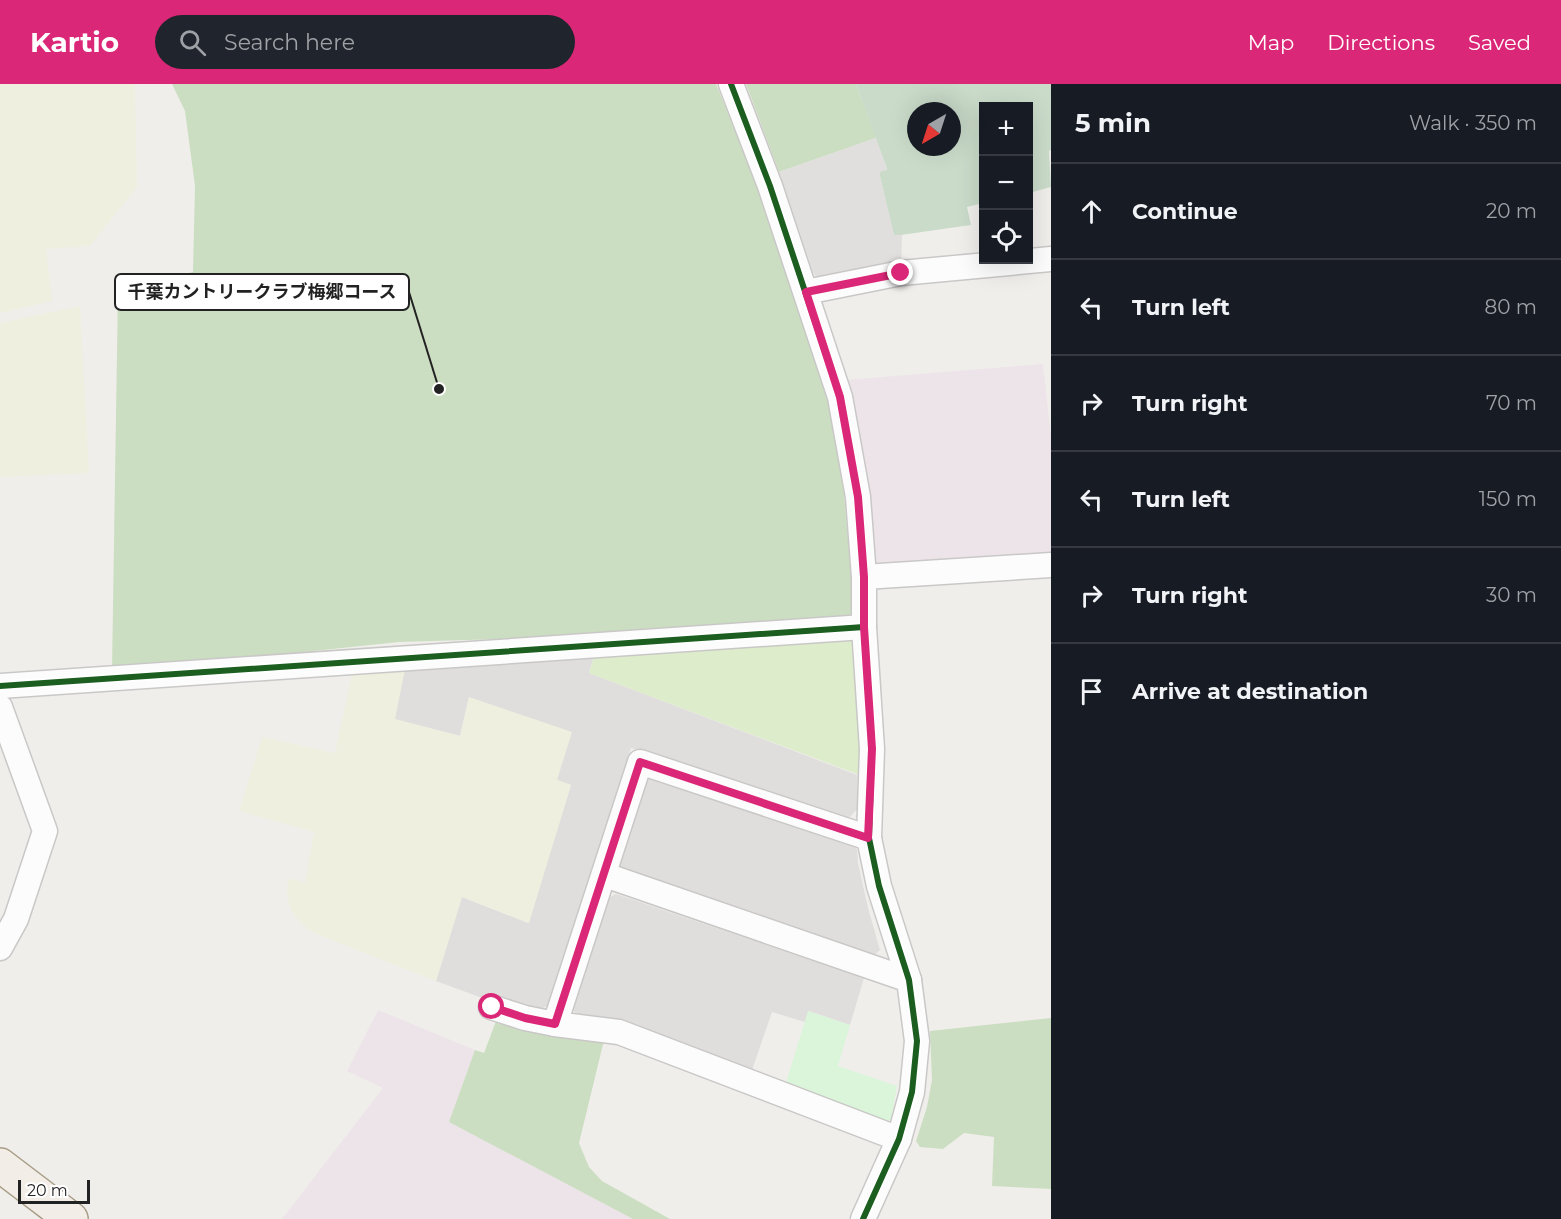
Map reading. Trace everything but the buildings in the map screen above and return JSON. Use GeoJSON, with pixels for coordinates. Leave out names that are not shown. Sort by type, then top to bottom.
{"type":"FeatureCollection","features":[{"type":"Feature","properties":{"kind":"main road"},"geometry":{"type":"LineString","coordinates":[[0,1165],[71,1219]]}},
{"type":"Feature","properties":{"kind":"street"},"geometry":{"type":"LineString","coordinates":[[731,84],[770,186],[840,397],[858,497],[872,749],[868,838],[879,886],[909,980],[918,1041],[912,1092],[899,1139],[863,1219]]}},
{"type":"Feature","properties":{"kind":"street"},"geometry":{"type":"LineString","coordinates":[[806,292],[901,273],[1051,259]]}},
{"type":"Feature","properties":{"kind":"street"},"geometry":{"type":"LineString","coordinates":[[864,577],[1051,566]]}},
{"type":"Feature","properties":{"kind":"street"},"geometry":{"type":"LineString","coordinates":[[0,686],[864,627]]}},
{"type":"Feature","properties":{"kind":"street"},"geometry":{"type":"LineString","coordinates":[[0,707],[45,831],[16,919],[0,948]]}},
{"type":"Feature","properties":{"kind":"street"},"geometry":{"type":"LineString","coordinates":[[555,1024],[640,762],[868,838]]}},
{"type":"Feature","properties":{"kind":"street"},"geometry":{"type":"LineString","coordinates":[[604,874],[909,980]]}},
{"type":"Feature","properties":{"kind":"street"},"geometry":{"type":"LineString","coordinates":[[492,1007],[525,1018],[555,1024],[619,1032],[899,1139]]}},
{"type":"Feature","properties":{"kind":"shaded area"},"geometry":{"type":"Polygon","coordinates":[[[876,138],[887,170],[879,172],[894,235],[902,235],[901,267],[817,278],[779,172],[876,138]]]}},
{"type":"Feature","properties":{"kind":"shaded area"},"geometry":{"type":"Polygon","coordinates":[[[1043,364],[1051,437],[1051,555],[872,569],[845,380],[1043,364]]]}},
{"type":"Feature","properties":{"kind":"shaded area"},"geometry":{"type":"Polygon","coordinates":[[[597,647],[589,673],[857,775],[857,809],[849,818],[631,748],[551,1004],[541,1009],[485,999],[436,981],[462,897],[528,923],[571,785],[557,780],[469,697],[460,736],[394,719],[408,654],[597,647]]]}},
{"type":"Feature","properties":{"kind":"shaded area"},"geometry":{"type":"Polygon","coordinates":[[[653,777],[851,841],[857,850],[868,908],[880,950],[871,958],[621,873],[617,864],[643,782],[653,777]]]}},
{"type":"Feature","properties":{"kind":"shaded area"},"geometry":{"type":"Polygon","coordinates":[[[616,894],[864,978],[850,1025],[809,1011],[805,1022],[772,1012],[751,1073],[577,1015],[571,1007],[606,899],[616,894]]]}},
{"type":"Feature","properties":{"kind":"shaded area"},"geometry":{"type":"Polygon","coordinates":[[[378,1010],[475,1050],[449,1122],[633,1219],[282,1219],[383,1088],[347,1071],[378,1010]]]}},
{"type":"Feature","properties":{"kind":"green space"},"geometry":{"type":"Polygon","coordinates":[[[0,84],[135,84],[137,187],[90,246],[46,249],[52,301],[0,313],[0,84]]]}},
{"type":"Feature","properties":{"kind":"green space"},"geometry":{"type":"Polygon","coordinates":[[[172,84],[716,84],[757,185],[824,375],[843,482],[855,619],[500,639],[399,642],[112,670],[118,288],[193,272],[195,186],[185,111],[172,84]]]}},
{"type":"Feature","properties":{"kind":"green space"},"geometry":{"type":"Polygon","coordinates":[[[746,84],[856,84],[876,138],[779,172],[746,84]]]}},
{"type":"Feature","properties":{"kind":"green space"},"geometry":{"type":"Polygon","coordinates":[[[856,84],[1051,84],[1051,150],[1049,151],[1051,187],[1033,192],[1033,102],[979,102],[979,204],[967,207],[971,225],[894,236],[879,172],[887,169],[856,84]]]}},
{"type":"Feature","properties":{"kind":"green space"},"geometry":{"type":"Polygon","coordinates":[[[80,306],[89,473],[0,477],[0,323],[80,306]]]}},
{"type":"Feature","properties":{"kind":"green space"},"geometry":{"type":"Polygon","coordinates":[[[857,631],[865,777],[589,673],[597,647],[857,631]]]}},
{"type":"Feature","properties":{"kind":"green space"},"geometry":{"type":"Polygon","coordinates":[[[408,654],[395,719],[460,736],[469,697],[572,732],[557,780],[571,785],[529,923],[462,897],[436,981],[309,930],[292,912],[287,888],[289,878],[305,883],[314,832],[239,811],[262,737],[335,753],[356,656],[408,654]]]}},
{"type":"Feature","properties":{"kind":"green space"},"geometry":{"type":"Polygon","coordinates":[[[808,1011],[850,1025],[838,1066],[897,1086],[891,1120],[883,1123],[785,1086],[808,1011]]]}},
{"type":"Feature","properties":{"kind":"green space"},"geometry":{"type":"Polygon","coordinates":[[[498,1016],[605,1036],[579,1143],[589,1167],[602,1181],[670,1219],[633,1219],[449,1122],[475,1050],[484,1053],[498,1016]]]}},
{"type":"Feature","properties":{"kind":"green space"},"geometry":{"type":"Polygon","coordinates":[[[1051,1018],[1051,1189],[992,1186],[994,1137],[964,1133],[943,1149],[920,1147],[916,1141],[927,1107],[932,1080],[930,1031],[1051,1018]]]}},
{"type":"Feature","properties":{"kind":"cycle path"},"geometry":{"type":"LineString","coordinates":[[731,84],[770,186],[840,397],[858,497],[872,749],[869,838],[879,886],[909,980],[917,1041],[912,1092],[899,1139],[863,1219]]}},
{"type":"Feature","properties":{"kind":"cycle path"},"geometry":{"type":"LineString","coordinates":[[0,686],[864,627]]}},
{"type":"Feature","properties":{"kind":"place","name":"千葉カントリークラブ梅郷コース"},"geometry":{"type":"Point","coordinates":[439,389]}},
{"type":"Feature","properties":{"kind":"route"},"geometry":{"type":"LineString","coordinates":[[492,1007],[525,1018],[555,1024],[640,762],[868,838],[872,749],[858,497],[840,397],[806,292],[901,273]]}}]}
